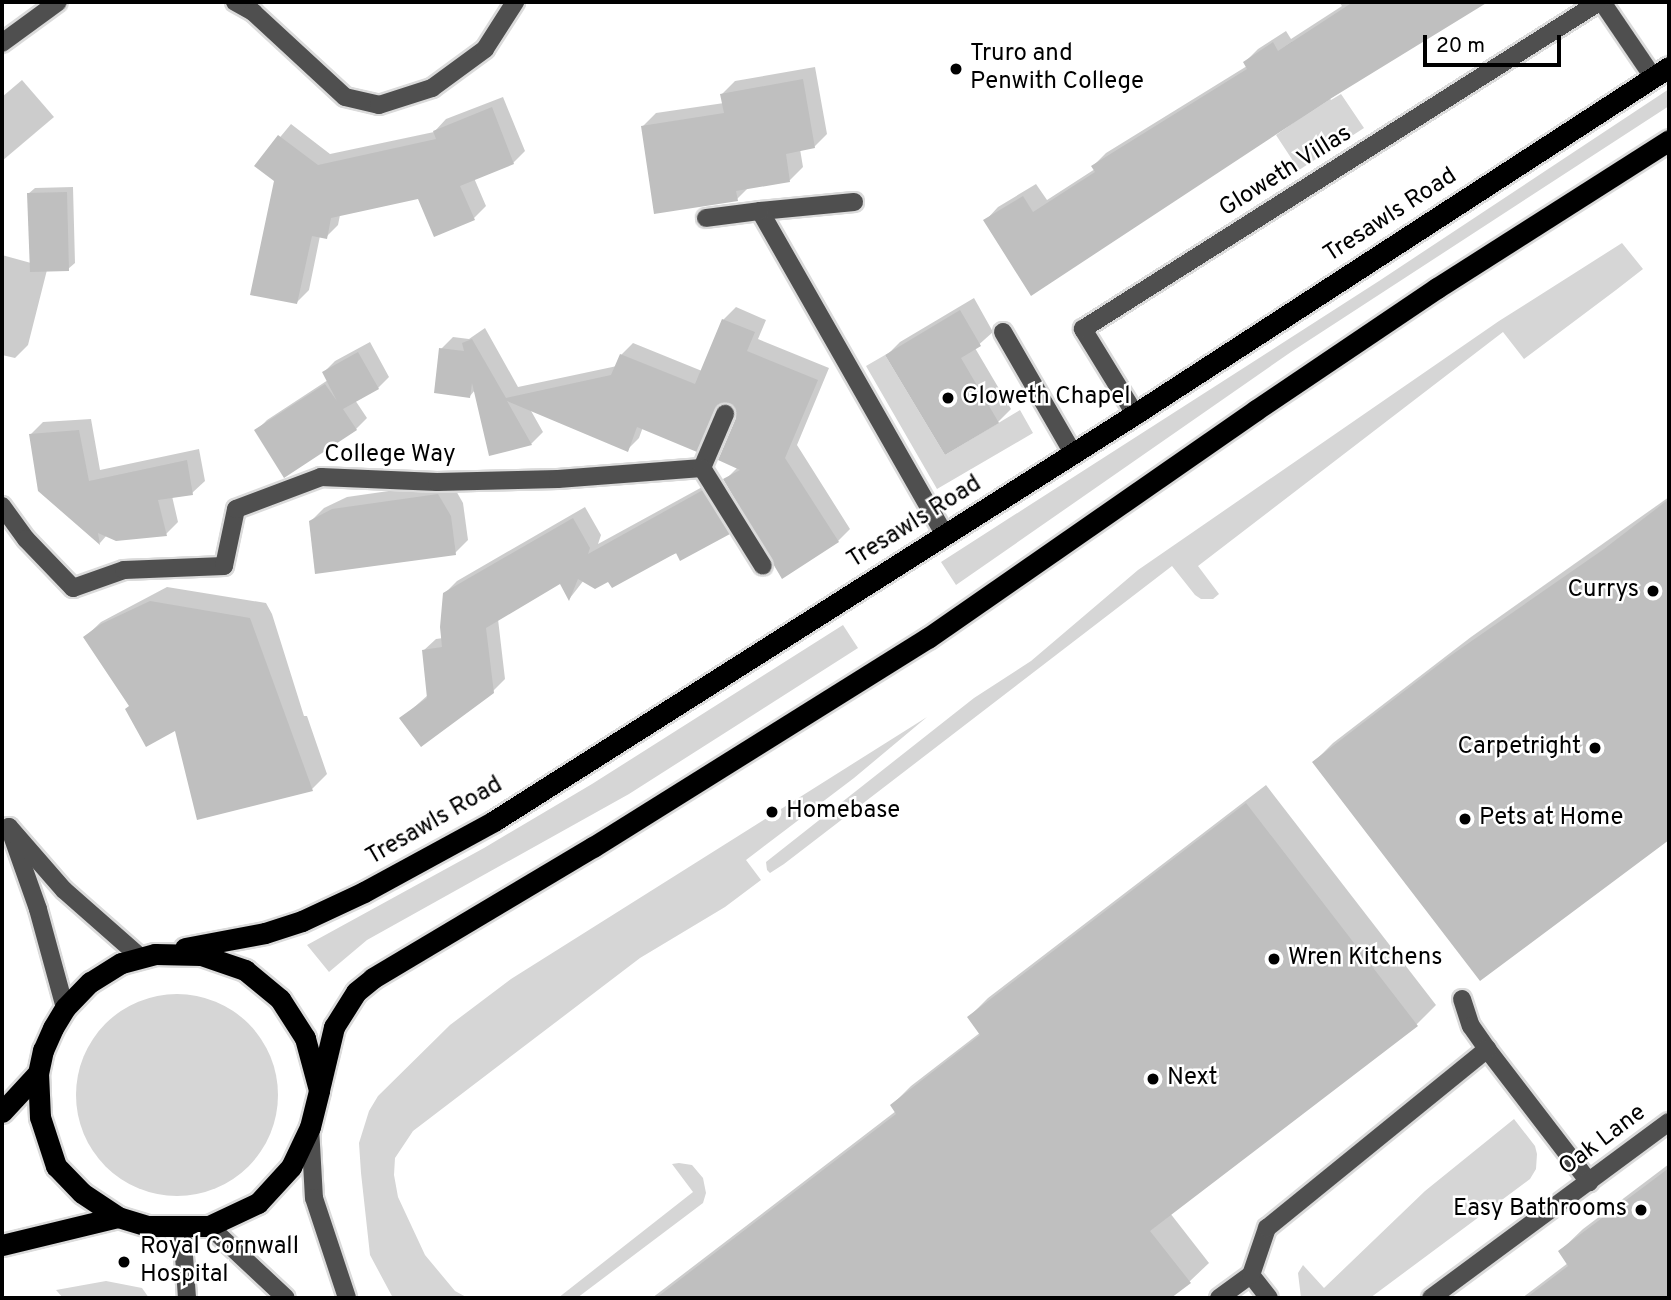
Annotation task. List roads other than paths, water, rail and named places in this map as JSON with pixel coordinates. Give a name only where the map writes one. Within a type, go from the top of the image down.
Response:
[{"type":"highway","name":"Tresawls Road","points":[[148,956],[265,933],[302,921],[388,880],[494,821],[1135,414],[1661,72]]},
{"type":"highway","points":[[319,1090],[305,1038],[280,999],[245,970],[201,955],[148,956],[121,963],[90,982],[65,1008],[43,1050],[38,1073],[40,1117],[57,1166],[82,1193],[118,1217],[148,1226],[209,1226],[258,1203],[291,1167],[310,1127],[319,1090],[334,1027],[356,992],[373,978],[593,847],[928,638],[1437,288],[1669,139]]},
{"type":"highway","points":[[2,1112],[38,1073]]},
{"type":"highway","points":[[2,1245],[118,1217]]},
{"type":"street","points":[[2,43],[58,2]]},
{"type":"street","points":[[235,2],[253,12],[345,97],[379,105],[432,88],[485,49],[515,2]]},
{"type":"street","name":"Gloweth Villas","points":[[1135,414],[1083,328],[1601,2],[1661,72]]},
{"type":"street","points":[[706,218],[854,202]]},
{"type":"street","points":[[761,211],[945,535]]},
{"type":"street","points":[[1003,332],[1073,453]]},
{"type":"street","points":[[725,414],[702,468],[763,566]]},
{"type":"street","name":"College Way","points":[[2,506],[26,539],[73,588],[124,570],[224,566],[236,509],[321,477],[437,482],[558,479],[702,468]]},
{"type":"street","points":[[6,821],[64,890],[148,956]]},
{"type":"street","points":[[6,821],[38,909],[65,1008]]},
{"type":"street","points":[[1462,999],[1471,1026],[1589,1182]]},
{"type":"street","points":[[1219,1298],[1251,1275],[1267,1228],[1487,1049]]},
{"type":"street","name":"Oak Lane","points":[[1431,1298],[1669,1122]]},
{"type":"street","points":[[310,1127],[314,1198],[347,1298]]},
{"type":"street","points":[[209,1226],[286,1298]]},
{"type":"street","points":[[182,1228],[187,1298]]},
{"type":"street","points":[[1251,1275],[1269,1298]]},
{"type":"place","name":"Truro and Penwith College","points":[[956,69]]},
{"type":"place","name":"Gloweth Chapel","points":[[948,398]]},
{"type":"place","name":"Currys","points":[[1653,591]]},
{"type":"place","name":"Carpetright","points":[[1595,748]]},
{"type":"place","name":"Homebase","points":[[772,812]]},
{"type":"place","name":"Pets at Home","points":[[1465,819]]},
{"type":"place","name":"Wren Kitchens","points":[[1274,959]]},
{"type":"place","name":"Next","points":[[1153,1079]]},
{"type":"place","name":"Easy Bathrooms","points":[[1641,1210]]},
{"type":"place","name":"Royal Cornwall Hospital","points":[[124,1262]]}]
